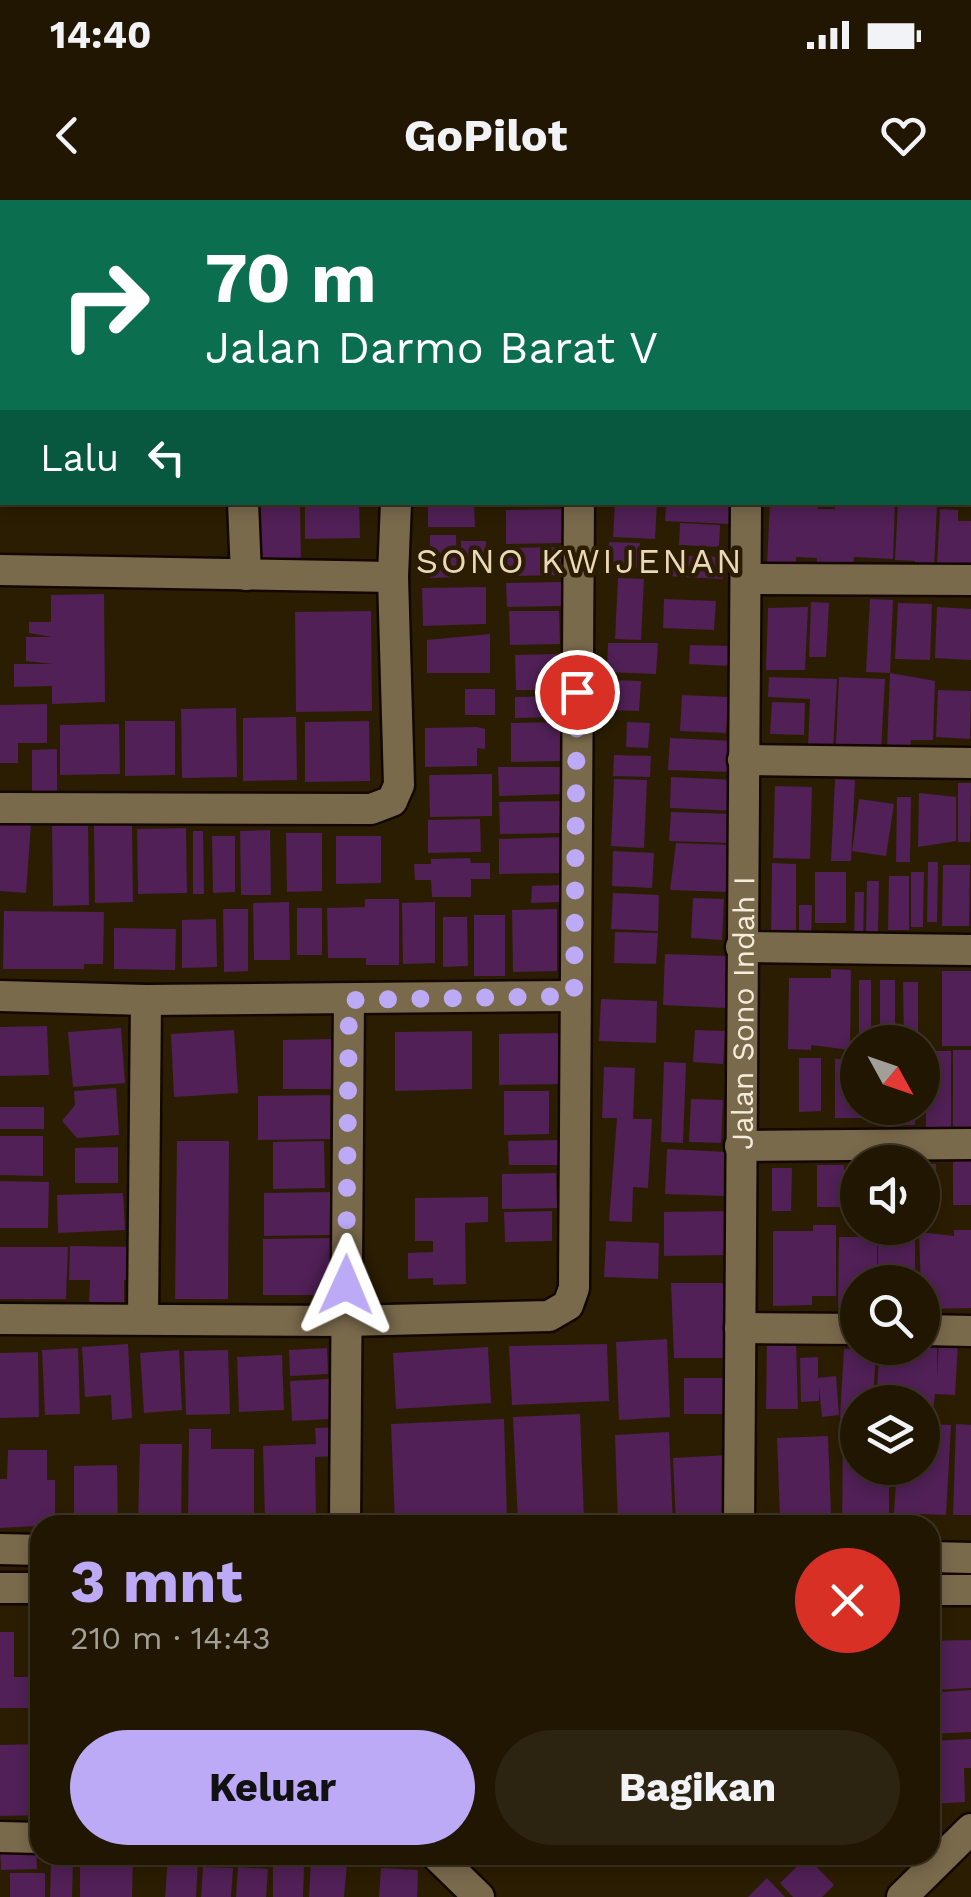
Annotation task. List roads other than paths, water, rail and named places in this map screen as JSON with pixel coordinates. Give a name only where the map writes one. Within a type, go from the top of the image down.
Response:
[{"type":"street","points":[[244,505],[246,575]]},
{"type":"street","points":[[0,808],[385,806],[397,795],[399,785],[392,577],[396,505]]},
{"type":"street","points":[[0,1319],[346,1321],[549,1316],[568,1304],[574,1288],[579,505]]},
{"type":"street","name":"Jalan Sono Indah I","points":[[740,1515],[746,505]]},
{"type":"street","points":[[0,570],[392,577]]},
{"type":"street","points":[[747,579],[971,580]]},
{"type":"street","points":[[743,760],[971,763]]},
{"type":"street","points":[[741,946],[971,950]]},
{"type":"street","points":[[0,996],[349,1000],[574,996]]},
{"type":"street","points":[[144,1318],[146,1000]]},
{"type":"street","points":[[344,1515],[349,1000]]},
{"type":"street","points":[[740,1146],[971,1144]]},
{"type":"street","points":[[740,1328],[840,1329]]},
{"type":"street","points":[[940,1330],[971,1331]]},
{"type":"street","points":[[0,1549],[30,1550]]},
{"type":"street","points":[[940,1557],[971,1558]]},
{"type":"street","points":[[0,1588],[30,1588]]},
{"type":"street","points":[[940,1590],[971,1590]]},
{"type":"street","points":[[940,1835],[968,1832]]},
{"type":"street","points":[[940,1860],[968,1832]]},
{"type":"street","points":[[0,1838],[30,1838]]},
{"type":"street","points":[[446,1865],[479,1897]]},
{"type":"street","points":[[902,1897],[934,1865]]},
{"type":"district","name":"SONO KWIJENAN","points":[[580,561]]}]
